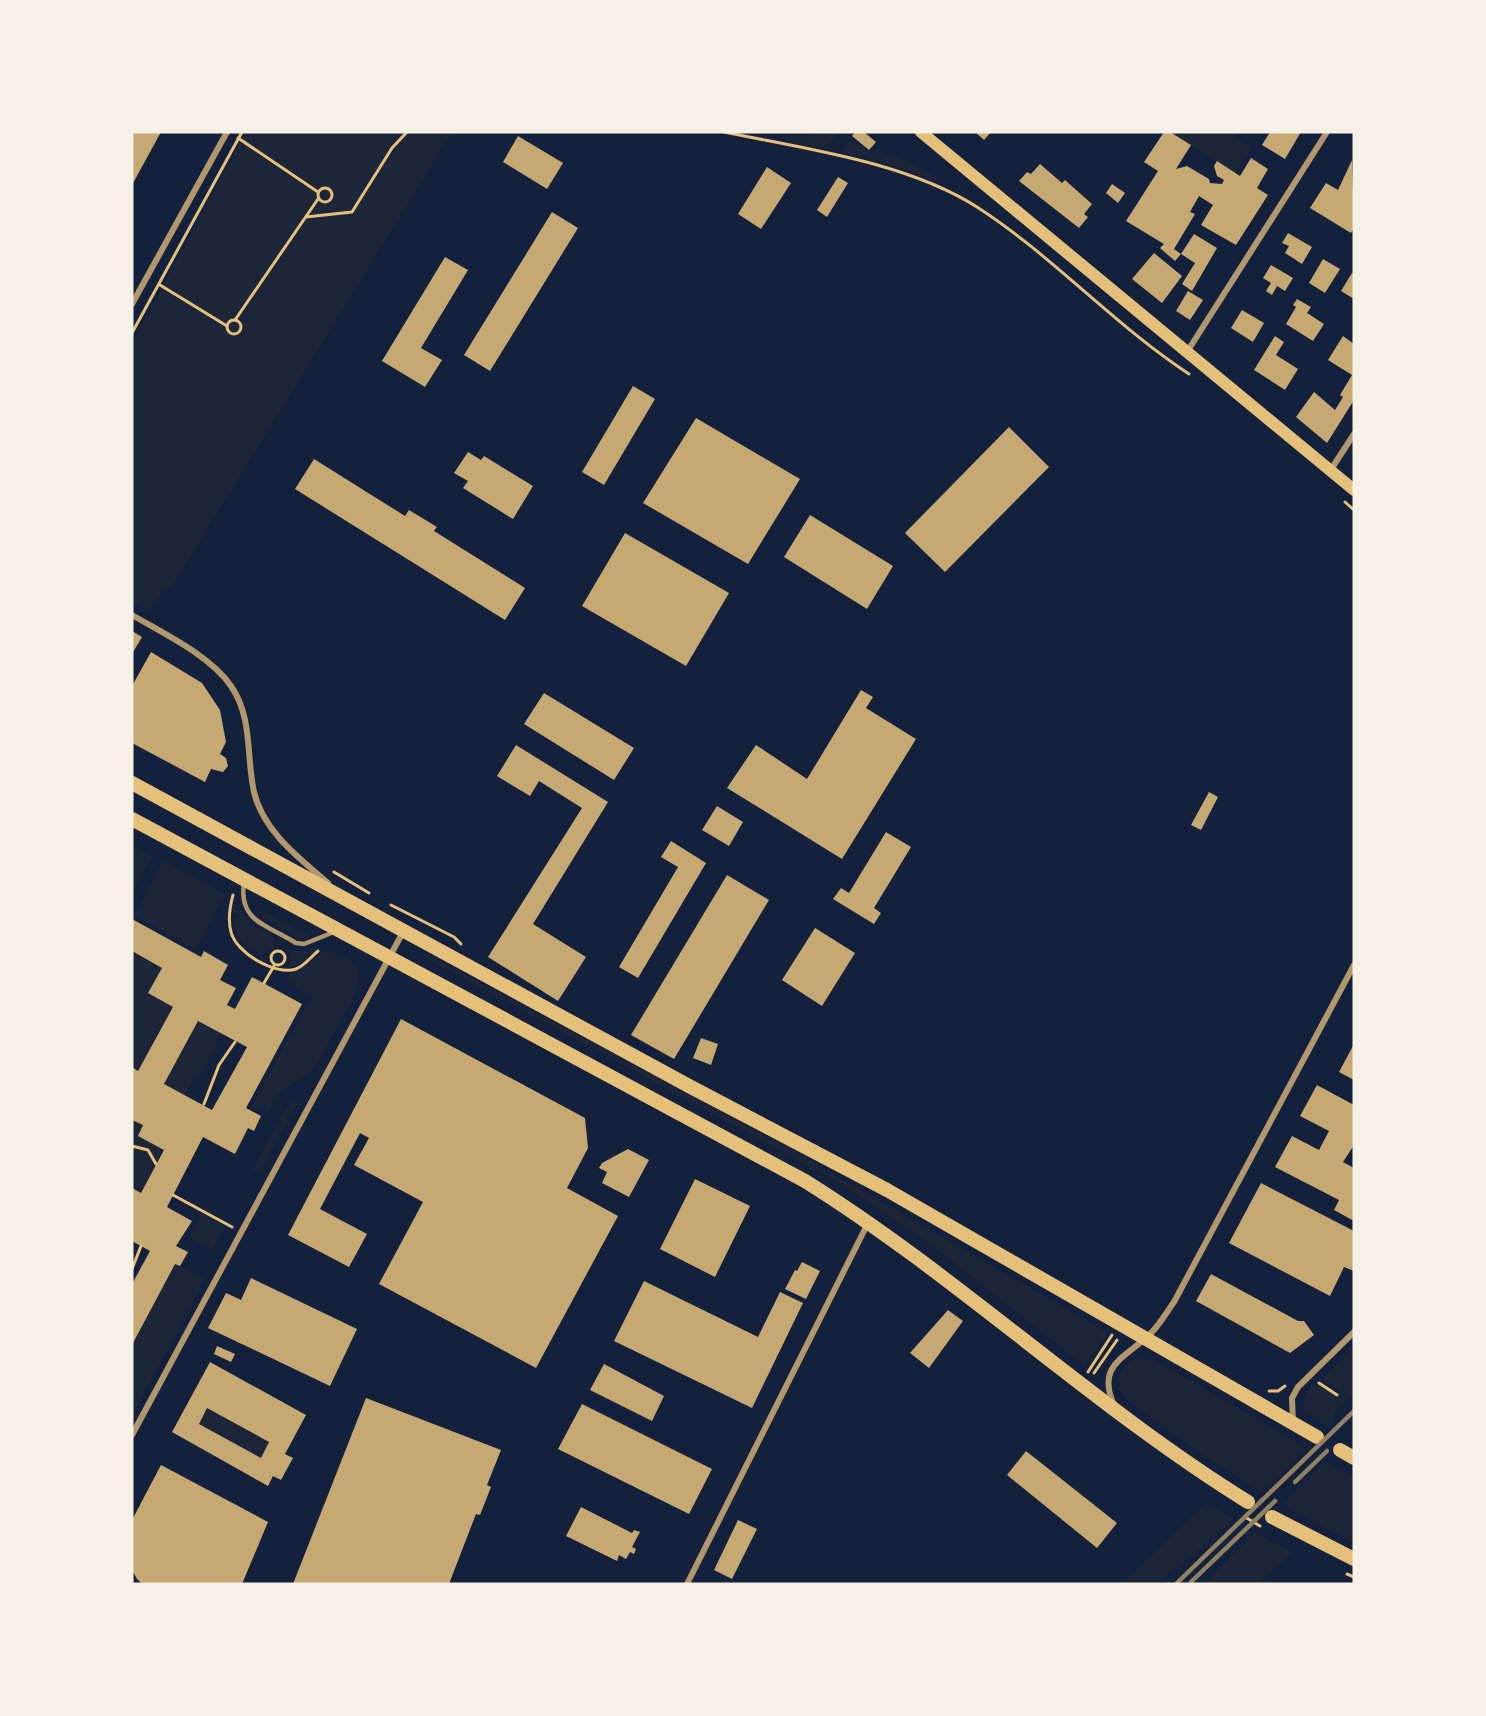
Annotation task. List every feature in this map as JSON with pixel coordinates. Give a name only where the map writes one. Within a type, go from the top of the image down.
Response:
[{"type":"main road","points":[[921,132],[1354,490]]},
{"type":"main road","points":[[132,783],[887,1191],[1317,1437]]},
{"type":"main road","points":[[132,819],[795,1176],[869,1221],[1186,1462],[1248,1502]]},
{"type":"main road","points":[[1340,1450],[1354,1458]]},
{"type":"main road","points":[[1272,1517],[1354,1559]]},
{"type":"street","points":[[132,304],[227,132]]},
{"type":"street","points":[[1187,352],[1327,132]]},
{"type":"street","points":[[1330,471],[1354,435]]},
{"type":"street","points":[[132,615],[209,662],[227,680],[242,709],[249,733],[254,792],[264,815],[274,832],[299,858],[346,899]]},
{"type":"street","points":[[132,1435],[404,931]]},
{"type":"street","points":[[1115,1408],[1109,1391],[1111,1368],[1120,1356],[1146,1338],[1174,1302],[1354,965]]},
{"type":"street","points":[[687,1584],[869,1221]]},
{"type":"street","points":[[1293,1423],[1292,1398],[1298,1387],[1354,1332]]},
{"type":"lane","points":[[244,880],[242,903],[251,917],[296,943],[304,944],[338,930]]},
{"type":"path","points":[[132,333],[242,132]]},
{"type":"path","points":[[306,217],[352,212],[392,148],[407,132]]},
{"type":"path","points":[[724,132],[873,163],[955,195],[1011,232],[1197,380]]},
{"type":"path","points":[[237,138],[318,192]]},
{"type":"path","points":[[318,192],[326,188],[330,190],[332,196],[327,202],[318,199]]},
{"type":"path","points":[[226,326],[235,320],[306,217],[318,199],[318,192]]},
{"type":"path","points":[[159,284],[226,326],[232,335],[239,333],[241,324],[235,320]]},
{"type":"path","points":[[1339,498],[1354,510]]},
{"type":"path","points":[[233,893],[230,923],[234,940],[245,952],[284,971],[297,969],[323,947]]},
{"type":"path","points":[[264,983],[274,966],[284,963],[286,958],[282,952],[272,954],[271,959],[274,966]]},
{"type":"path","points":[[204,1104],[219,1065],[235,1042]]},
{"type":"path","points":[[132,1146],[148,1150],[156,1164]]},
{"type":"path","points":[[173,1195],[241,1232]]},
{"type":"path","points":[[132,1269],[141,1246]]},
{"type":"path","points":[[1090,1369],[1114,1333]]},
{"type":"path","points":[[1094,1373],[1119,1336]]},
{"type":"path","points":[[1316,1381],[1337,1395]]},
{"type":"shaded area","points":[[246,132],[452,132],[169,591],[164,588],[150,612],[132,601],[132,343]]},
{"type":"shaded area","points":[[811,132],[838,132],[826,148],[781,140],[782,135],[806,139]]},
{"type":"shaded area","points":[[1170,132],[1238,132],[1235,138],[1251,148],[1235,173]]},
{"type":"shaded area","points":[[851,139],[873,156],[878,151],[890,157],[893,154],[935,176],[937,181],[874,159],[842,152]]},
{"type":"shaded area","points":[[132,846],[152,856],[132,893]]},
{"type":"shaded area","points":[[163,861],[225,894],[196,949],[134,916]]},
{"type":"shaded area","points":[[235,903],[252,925],[272,934],[276,947],[261,954],[246,949],[234,927],[234,920],[239,916],[232,910]]},
{"type":"shaded area","points":[[258,909],[308,936],[300,939],[264,918],[255,910]]},
{"type":"shaded area","points":[[316,946],[317,948],[304,961],[293,967],[288,966],[292,951],[306,951]]},
{"type":"shaded area","points":[[132,951],[162,968],[149,993],[173,1007],[138,1071],[132,1067]]},
{"type":"shaded area","points":[[325,951],[348,959],[356,966],[359,974],[356,993],[312,1072],[280,1091],[267,1113],[252,1106],[311,998],[291,983],[288,976]]},
{"type":"shaded area","points":[[423,952],[794,1151],[1108,1333],[1084,1365],[933,1246],[838,1182],[421,955]]},
{"type":"shaded area","points":[[198,1021],[221,1033],[204,1070],[194,1078],[185,1096],[164,1084]]},
{"type":"shaded area","points":[[302,1095],[259,1175],[252,1171],[289,1102]]},
{"type":"shaded area","points":[[132,1120],[143,1125],[138,1136],[164,1150],[141,1193],[132,1188]]},
{"type":"shaded area","points":[[202,1213],[225,1226],[212,1250],[191,1238]]},
{"type":"shaded area","points":[[175,1264],[205,1279],[132,1416],[132,1345]]},
{"type":"shaded area","points":[[1354,1347],[1354,1391],[1334,1413],[1333,1423],[1329,1427],[1305,1410],[1304,1399],[1314,1383],[1337,1396],[1339,1389],[1324,1379]]},
{"type":"shaded area","points":[[1135,1358],[1154,1360],[1292,1439],[1304,1450],[1262,1493],[1194,1449],[1127,1400],[1120,1389],[1120,1377],[1125,1366]]},
{"type":"shaded area","points":[[207,1408],[269,1442],[261,1458],[199,1424]]},
{"type":"shaded area","points":[[1325,1462],[1354,1476],[1354,1543],[1293,1511],[1284,1503]]},
{"type":"shaded area","points":[[1206,1503],[1234,1519],[1177,1568],[1174,1567],[1159,1584],[1122,1584]]},
{"type":"shaded area","points":[[1254,1533],[1293,1552],[1258,1584],[1204,1584]]},
{"type":"building","points":[[132,132],[161,132],[132,185]]},
{"type":"building","points":[[855,132],[864,132],[876,142],[869,150],[852,136]]},
{"type":"building","points":[[975,132],[991,132],[984,140]]},
{"type":"building","points":[[1164,132],[1170,132],[1191,145],[1176,169],[1187,166],[1209,179],[1210,183],[1222,184],[1224,180],[1217,176],[1214,166],[1217,161],[1240,176],[1251,158],[1268,169],[1257,188],[1268,195],[1236,245],[1201,225],[1213,205],[1199,196],[1190,212],[1195,214],[1174,249],[1181,254],[1175,261],[1160,248],[1164,244],[1126,221],[1158,171],[1144,162]]},
{"type":"building","points":[[1270,132],[1301,132],[1285,159],[1262,145]]},
{"type":"building","points":[[518,136],[563,163],[547,189],[503,162]]},
{"type":"building","points":[[1352,160],[1354,228],[1351,233],[1310,208],[1326,183],[1338,190]]},
{"type":"building","points":[[1040,164],[1062,183],[1065,180],[1092,204],[1084,214],[1088,217],[1079,228],[1019,181],[1027,172],[1031,174]]},
{"type":"building","points":[[767,167],[791,183],[761,229],[738,214]]},
{"type":"building","points":[[838,177],[848,183],[827,217],[817,210]]},
{"type":"building","points":[[1112,184],[1125,193],[1118,203],[1106,193]]},
{"type":"building","points":[[552,212],[578,228],[490,371],[464,355]]},
{"type":"building","points":[[1288,233],[1312,247],[1302,264],[1285,253],[1289,246],[1282,243]]},
{"type":"building","points":[[1194,234],[1217,248],[1192,291],[1182,284],[1195,263],[1181,254]]},
{"type":"building","points":[[1154,253],[1182,276],[1162,303],[1132,279]]},
{"type":"building","points":[[445,257],[468,270],[421,348],[442,360],[425,387],[382,361]]},
{"type":"building","points":[[1323,259],[1340,269],[1325,293],[1309,283]]},
{"type":"building","points":[[1271,265],[1293,278],[1285,291],[1277,286],[1272,295],[1266,291],[1271,283],[1263,278]]},
{"type":"building","points":[[1352,273],[1354,275],[1354,299],[1341,291]]},
{"type":"building","points":[[1188,291],[1203,300],[1190,320],[1176,311]]},
{"type":"building","points":[[1297,299],[1311,307],[1307,313],[1324,324],[1313,341],[1286,324],[1296,307],[1293,305]]},
{"type":"building","points":[[1242,310],[1264,323],[1253,342],[1231,328]]},
{"type":"building","points":[[1275,336],[1284,342],[1276,355],[1298,369],[1285,390],[1254,370]]},
{"type":"building","points":[[1343,336],[1354,344],[1354,400],[1327,443],[1296,417],[1314,392],[1335,410],[1343,397],[1340,395],[1352,375],[1328,360]]},
{"type":"building","points":[[633,386],[655,399],[604,485],[582,472]]},
{"type":"building","points":[[696,418],[800,479],[748,564],[643,503]]},
{"type":"building","points":[[1009,427],[1049,467],[945,572],[905,533]]},
{"type":"building","points":[[468,452],[481,460],[484,456],[533,486],[513,519],[463,488],[468,481],[454,473]]},
{"type":"building","points":[[314,459],[405,516],[409,510],[437,527],[434,531],[525,588],[505,620],[295,489]]},
{"type":"building","points":[[810,515],[893,566],[867,609],[784,557]]},
{"type":"building","points":[[625,533],[729,593],[686,666],[582,606]]},
{"type":"building","points":[[132,631],[142,637],[132,654]]},
{"type":"building","points":[[151,652],[202,683],[220,710],[226,742],[220,754],[226,758],[228,766],[223,772],[211,769],[205,782],[132,743],[132,686]]},
{"type":"building","points":[[861,690],[873,697],[866,708],[916,739],[842,859],[727,788],[756,745],[807,779]]},
{"type":"building","points":[[544,693],[634,748],[614,780],[524,724]]},
{"type":"building","points":[[516,745],[608,802],[533,924],[586,957],[558,1001],[488,957],[582,808],[539,781],[530,796],[497,776]]},
{"type":"building","points":[[1209,792],[1218,797],[1201,830],[1191,825]]},
{"type":"building","points":[[717,806],[743,822],[729,846],[702,830]]},
{"type":"building","points":[[886,832],[911,847],[874,908],[881,913],[874,924],[833,899],[841,888],[849,893]]},
{"type":"building","points":[[671,841],[706,863],[638,978],[619,967],[678,867],[661,857]]},
{"type":"building","points":[[727,875],[769,900],[674,1059],[631,1035]]},
{"type":"building","points":[[132,919],[201,957],[204,951],[228,965],[220,980],[236,988],[227,1005],[235,1009],[252,977],[302,1004],[246,1108],[261,1116],[254,1131],[248,1128],[235,1154],[203,1137],[167,1207],[192,1221],[176,1246],[188,1252],[180,1266],[175,1264],[132,1345],[132,1284],[150,1251],[132,1241],[132,1188],[141,1193],[164,1150],[138,1136],[143,1125],[132,1120],[132,1067],[138,1071],[173,1007],[148,993],[162,968],[132,951]],"holes":[[[198,1021],[247,1047],[212,1110],[164,1084]]]},
{"type":"building","points":[[815,928],[855,953],[822,1006],[782,980]]},
{"type":"building","points":[[401,1019],[585,1118],[588,1148],[567,1188],[618,1216],[536,1368],[379,1284],[423,1202],[354,1165],[369,1138],[360,1133],[320,1209],[367,1234],[349,1267],[288,1235]]},
{"type":"building","points":[[701,1038],[718,1044],[711,1065],[693,1058]]},
{"type":"building","points":[[1354,1044],[1354,1080],[1339,1072]]},
{"type":"building","points":[[1317,1085],[1354,1105],[1354,1145],[1343,1162],[1354,1168],[1354,1221],[1334,1210],[1339,1200],[1275,1167],[1292,1136],[1319,1150],[1329,1131],[1300,1116]]},
{"type":"building","points":[[628,1149],[649,1160],[629,1197],[602,1183],[607,1172],[599,1168],[602,1163]]},
{"type":"building","points":[[695,1179],[750,1206],[715,1277],[660,1249]]},
{"type":"building","points":[[1261,1183],[1354,1231],[1354,1271],[1344,1267],[1330,1296],[1229,1243]]},
{"type":"building","points":[[802,1262],[820,1271],[806,1299],[785,1289]]},
{"type":"building","points":[[1211,1274],[1298,1321],[1304,1321],[1314,1335],[1290,1353],[1196,1301]]},
{"type":"building","points":[[251,1278],[357,1329],[330,1386],[208,1328],[226,1293],[241,1300]]},
{"type":"building","points":[[644,1281],[758,1337],[780,1292],[803,1303],[752,1408],[614,1341]]},
{"type":"building","points":[[948,1310],[963,1321],[929,1368],[910,1353]]},
{"type":"building","points":[[217,1346],[235,1354],[231,1362],[214,1354]]},
{"type":"building","points":[[210,1362],[306,1415],[285,1454],[293,1458],[281,1480],[273,1476],[268,1486],[172,1432]],"holes":[[[207,1408],[269,1442],[261,1458],[199,1424]]]},
{"type":"building","points":[[604,1364],[664,1396],[652,1421],[590,1390]]},
{"type":"building","points":[[366,1398],[501,1450],[487,1485],[491,1487],[480,1515],[476,1514],[449,1584],[293,1584]]},
{"type":"building","points":[[582,1404],[712,1469],[689,1514],[558,1449]]},
{"type":"building","points":[[1026,1451],[1117,1523],[1097,1548],[1007,1475]]},
{"type":"building","points":[[161,1465],[268,1522],[242,1584],[142,1584],[137,1579],[132,1570],[132,1520]]},
{"type":"building","points":[[581,1507],[632,1533],[634,1530],[640,1532],[632,1547],[636,1549],[634,1554],[630,1552],[626,1559],[619,1555],[617,1561],[566,1536]]},
{"type":"building","points":[[738,1520],[757,1529],[732,1579],[714,1570]]},
{"type":"railway","points":[[1176,1584],[1354,1411]]},
{"type":"railway","points":[[1295,1482],[1327,1451]]},
{"type":"railway","points":[[1191,1582],[1275,1501]]}]
